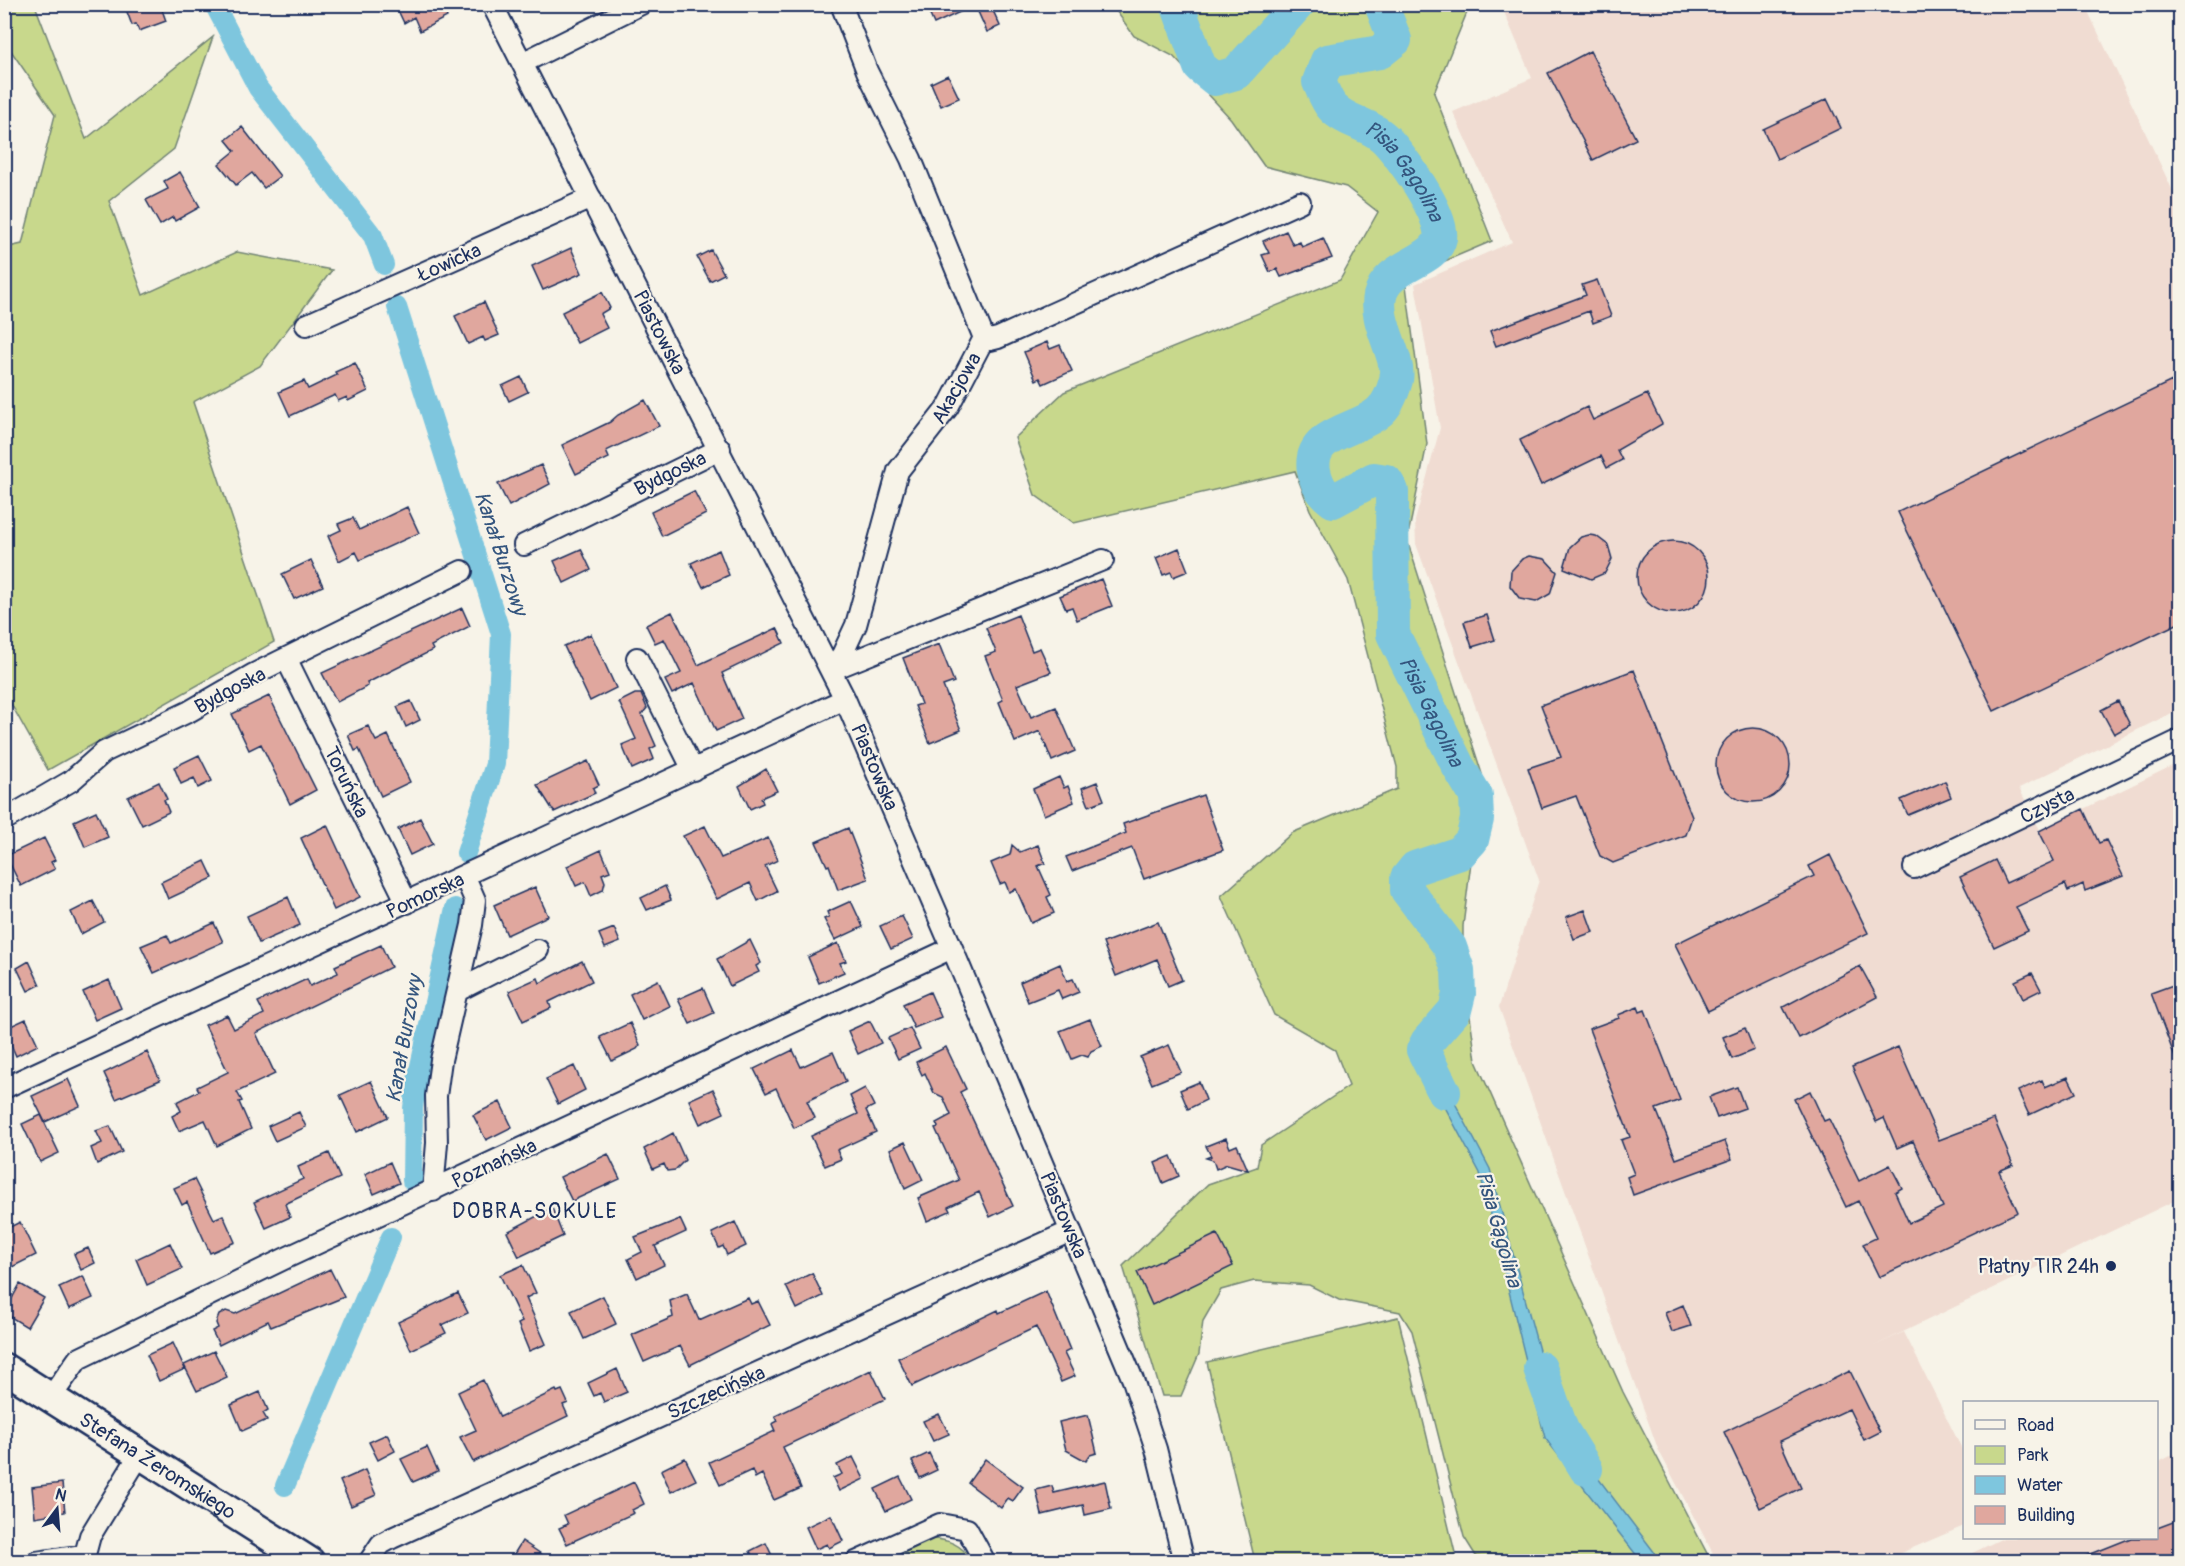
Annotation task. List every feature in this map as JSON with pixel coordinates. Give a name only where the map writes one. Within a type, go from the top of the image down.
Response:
[{"type":"street","name":"Piastowska","points":[[492,4],[845,699],[1133,1380],[1156,1449],[1184,1562]]},
{"type":"street","points":[[522,63],[641,4]]},
{"type":"street","name":"Akacjowa","points":[[831,670],[842,655],[856,625],[898,471],[948,407],[984,338],[911,159],[867,71],[841,4]]},
{"type":"street","name":"Łowicka","points":[[306,326],[591,198]]},
{"type":"street","points":[[984,338],[990,340],[998,338],[1300,202]]},
{"type":"street","name":"Bydgoska","points":[[524,545],[720,449]]},
{"type":"street","points":[[831,670],[1104,560]]},
{"type":"street","name":"Bydgoska","points":[[4,820],[71,781],[104,752],[190,711],[254,674],[462,572]]},
{"type":"street","points":[[637,657],[693,770]]},
{"type":"street","name":"Toruńska","points":[[286,660],[407,903]]},
{"type":"street","name":"Pomorska","points":[[4,1088],[465,877],[845,699]]},
{"type":"street","name":"Czysta","points":[[1914,868],[2181,740]]},
{"type":"street","points":[[433,1191],[437,1143],[436,1096],[472,925],[475,900],[465,877]]},
{"type":"street","name":"Poznańska","points":[[51,1397],[78,1359],[286,1258],[952,948]]},
{"type":"street","points":[[457,991],[537,950]]},
{"type":"street","name":"Szczecińska","points":[[369,1562],[381,1544],[393,1538],[1071,1231]]},
{"type":"street","name":"Stefana Żeromskiego","points":[[4,1368],[310,1562]]},
{"type":"street","points":[[36,1562],[83,1558],[90,1536],[140,1454]]},
{"type":"street","points":[[856,1562],[940,1524],[967,1529],[985,1562]]},
{"type":"shaded area","points":[[1501,5],[2085,5],[2180,206],[2180,709],[2019,788],[2040,830],[2180,762],[2180,1198],[1874,1346],[1904,1332],[1963,1451],[1963,1526],[1882,1561],[1717,1561],[1658,1449],[1499,1007],[1539,880],[1416,544],[1415,521],[1440,428],[1415,284],[1512,242],[1453,112],[1532,78]]},
{"type":"shaded area","points":[[2180,1451],[2180,1561],[1954,1562],[2001,1539],[2158,1539],[2158,1462]]},
{"type":"green space","points":[[5,4],[35,5],[86,139],[213,37],[174,149],[109,201],[143,295],[237,252],[332,270],[260,366],[193,402],[274,642],[48,770],[5,693],[4,248],[22,244],[55,115],[5,42]]},
{"type":"green space","points":[[1112,5],[1470,5],[1434,93],[1492,241],[1405,278],[1427,444],[1407,540],[1482,774],[1463,926],[1463,964],[1476,1061],[1623,1392],[1711,1561],[1494,1562],[1476,1556],[1464,1537],[1412,1331],[1400,1312],[1339,1300],[1309,1285],[1254,1281],[1221,1290],[1203,1321],[1199,1354],[1181,1396],[1162,1396],[1123,1266],[1208,1184],[1257,1167],[1261,1145],[1349,1086],[1335,1050],[1274,1015],[1221,896],[1292,833],[1397,789],[1397,767],[1348,580],[1310,510],[1295,471],[1074,523],[1035,495],[1015,438],[1064,392],[1340,280],[1378,212],[1346,187],[1264,166],[1231,119],[1173,56],[1134,36]]},
{"type":"green space","points":[[1398,1317],[1457,1561],[1255,1561],[1207,1362]]},
{"type":"green space","points":[[929,1539],[954,1544],[968,1555],[971,1561],[878,1562]]},
{"type":"water","points":[[1427,1042],[1447,1088],[1490,1169],[1560,1428],[1661,1561],[1641,1561],[1545,1438],[1480,1173],[1419,1058]]},
{"type":"building","points":[[124,4],[160,4],[166,21],[139,31],[136,24],[132,25]]},
{"type":"building","points":[[395,4],[441,4],[447,17],[420,31],[414,17],[404,23]]},
{"type":"building","points":[[925,4],[990,4],[1000,26],[987,32],[975,5],[934,24]]},
{"type":"building","points":[[1590,51],[1636,139],[1593,160],[1548,73]]},
{"type":"building","points":[[948,75],[959,98],[941,106],[931,83]]},
{"type":"building","points":[[1827,99],[1841,128],[1777,159],[1763,129]]},
{"type":"building","points":[[242,127],[280,176],[264,188],[252,173],[236,185],[219,164],[235,151],[226,140]]},
{"type":"building","points":[[180,172],[200,207],[175,221],[173,217],[160,225],[146,200],[168,189],[164,181]]},
{"type":"building","points":[[1286,231],[1293,245],[1300,242],[1302,247],[1323,238],[1332,258],[1281,277],[1277,269],[1270,272],[1262,255],[1269,253],[1263,241]]},
{"type":"building","points":[[571,248],[582,273],[543,290],[532,266]]},
{"type":"building","points":[[711,250],[724,274],[710,281],[697,257]]},
{"type":"building","points":[[1597,280],[1611,316],[1593,323],[1589,311],[1496,346],[1490,331],[1586,295],[1582,285]]},
{"type":"building","points":[[602,292],[610,308],[600,314],[607,328],[577,343],[562,312]]},
{"type":"building","points":[[484,302],[499,335],[485,341],[483,337],[468,344],[455,316]]},
{"type":"building","points":[[1047,342],[1050,349],[1060,345],[1072,371],[1043,384],[1040,378],[1036,380],[1024,352]]},
{"type":"building","points":[[355,363],[368,391],[348,401],[347,397],[338,401],[335,395],[290,416],[279,392],[304,381],[308,389],[337,375],[335,372]]},
{"type":"building","points":[[521,377],[528,392],[509,401],[502,386]]},
{"type":"building","points":[[2172,381],[2181,400],[2181,622],[1994,711],[1898,512]]},
{"type":"building","points":[[1647,394],[1662,424],[1617,450],[1622,460],[1607,468],[1601,456],[1541,485],[1520,440],[1587,407],[1593,420]]},
{"type":"building","points":[[645,400],[659,426],[606,451],[609,458],[576,474],[562,445],[610,422]]},
{"type":"building","points":[[541,465],[550,484],[509,506],[498,484]]},
{"type":"building","points":[[694,491],[706,514],[662,536],[651,512]]},
{"type":"building","points":[[407,507],[419,533],[360,560],[356,552],[339,561],[328,536],[341,530],[338,524],[353,518],[359,530]]},
{"type":"building","points":[[1596,536],[1608,545],[1612,559],[1605,573],[1591,579],[1564,568],[1570,547],[1581,537]]},
{"type":"building","points":[[1680,541],[1699,551],[1707,563],[1709,577],[1707,591],[1699,603],[1687,611],[1666,613],[1647,603],[1639,591],[1637,570],[1647,551],[1659,543]]},
{"type":"building","points":[[1179,548],[1188,571],[1173,577],[1171,572],[1163,575],[1156,558]]},
{"type":"building","points":[[581,549],[591,570],[564,583],[554,561]]},
{"type":"building","points":[[719,550],[729,575],[703,587],[691,563]]},
{"type":"building","points":[[1529,556],[1545,559],[1557,572],[1550,594],[1536,602],[1520,599],[1510,586],[1511,571],[1522,559]]},
{"type":"building","points":[[311,560],[323,586],[294,599],[282,574]]},
{"type":"building","points":[[1101,579],[1112,606],[1077,620],[1072,607],[1066,609],[1060,596]]},
{"type":"building","points":[[462,608],[470,626],[431,646],[433,650],[367,683],[368,686],[337,702],[322,673]]},
{"type":"building","points":[[672,612],[698,665],[777,628],[784,643],[722,673],[742,719],[716,731],[694,683],[672,694],[665,680],[681,673],[664,639],[655,643],[646,625]]},
{"type":"building","points":[[1018,615],[1032,651],[1040,648],[1051,672],[1017,685],[1031,717],[1056,707],[1075,751],[1052,761],[1040,731],[1015,742],[999,702],[1003,700],[985,656],[996,652],[986,628]]},
{"type":"building","points":[[1487,615],[1495,640],[1472,647],[1464,622]]},
{"type":"building","points":[[591,634],[616,688],[590,701],[564,646]]},
{"type":"building","points":[[939,644],[954,682],[943,686],[961,730],[930,743],[915,706],[921,704],[903,658]]},
{"type":"building","points":[[1634,670],[1692,817],[1686,835],[1613,863],[1600,856],[1576,796],[1542,808],[1528,768],[1561,757],[1541,705]]},
{"type":"building","points":[[635,694],[641,694],[647,708],[642,714],[656,746],[650,749],[654,759],[632,769],[622,745],[636,739],[619,702]]},
{"type":"building","points":[[269,696],[316,790],[290,804],[261,744],[249,750],[232,714]]},
{"type":"building","points":[[411,701],[420,720],[406,727],[397,707]]},
{"type":"building","points":[[2118,701],[2130,725],[2114,734],[2101,710]]},
{"type":"building","points":[[368,726],[376,741],[388,735],[410,782],[381,796],[359,749],[355,751],[348,735]]},
{"type":"building","points":[[1746,728],[1760,728],[1774,734],[1784,744],[1790,758],[1788,779],[1774,796],[1760,802],[1746,802],[1732,796],[1722,786],[1716,772],[1716,758],[1722,744],[1732,734]]},
{"type":"building","points":[[199,755],[212,781],[198,788],[194,778],[181,784],[174,767]]},
{"type":"building","points":[[588,761],[599,785],[593,788],[595,793],[554,812],[537,785]]},
{"type":"building","points":[[766,769],[777,791],[761,798],[763,803],[750,809],[739,786]]},
{"type":"building","points":[[1059,777],[1064,788],[1068,786],[1074,802],[1044,815],[1033,789]]},
{"type":"building","points":[[1945,781],[1951,797],[1908,815],[1901,800]]},
{"type":"building","points":[[159,782],[167,799],[164,800],[169,812],[142,825],[128,797]]},
{"type":"building","points":[[1097,782],[1104,800],[1089,806],[1082,788]]},
{"type":"building","points":[[1203,795],[1223,850],[1144,879],[1132,848],[1072,871],[1066,857],[1126,833],[1123,824]]},
{"type":"building","points":[[2083,809],[2099,843],[2106,840],[2123,876],[2085,891],[2083,884],[2068,891],[2065,884],[2016,907],[2028,931],[1994,947],[1960,877],[1995,860],[2006,883],[2054,861],[2039,831]]},
{"type":"building","points":[[96,811],[108,837],[85,847],[74,821]]},
{"type":"building","points":[[420,818],[433,844],[410,855],[398,829]]},
{"type":"building","points":[[327,825],[360,897],[334,910],[301,838]]},
{"type":"building","points":[[705,826],[721,858],[768,838],[778,860],[765,866],[777,891],[758,901],[750,883],[717,899],[683,836]]},
{"type":"building","points":[[848,828],[868,879],[838,890],[829,865],[827,866],[816,842]]},
{"type":"building","points":[[44,838],[55,860],[51,862],[55,869],[21,886],[6,856]]},
{"type":"building","points":[[1012,845],[1020,852],[1038,845],[1045,863],[1038,866],[1051,895],[1047,897],[1054,913],[1031,923],[1016,889],[1009,892],[1005,882],[1000,884],[991,863],[1010,855]]},
{"type":"building","points":[[601,850],[610,871],[602,874],[605,882],[603,890],[591,896],[585,882],[576,886],[567,866]]},
{"type":"building","points":[[1830,855],[1868,933],[1708,1011],[1675,944],[1814,876],[1809,866]]},
{"type":"building","points":[[205,861],[213,878],[168,899],[161,882]]},
{"type":"building","points":[[665,886],[671,900],[647,910],[641,898]]},
{"type":"building","points":[[535,887],[548,916],[507,935],[494,905]]},
{"type":"building","points":[[288,897],[300,925],[259,943],[247,916]]},
{"type":"building","points":[[93,901],[104,922],[81,934],[71,912]]},
{"type":"building","points":[[851,901],[863,927],[835,940],[824,919],[829,917],[827,912]]},
{"type":"building","points":[[1585,910],[1593,932],[1574,939],[1566,917]]},
{"type":"building","points":[[902,916],[913,939],[891,949],[880,926]]},
{"type":"building","points":[[1158,922],[1182,980],[1168,986],[1157,959],[1116,976],[1103,943]]},
{"type":"building","points":[[214,923],[223,942],[154,973],[141,946],[167,935],[171,943]]},
{"type":"building","points":[[614,928],[620,942],[605,948],[599,934]]},
{"type":"building","points":[[750,940],[761,963],[756,966],[759,972],[730,986],[717,959]]},
{"type":"building","points":[[838,943],[846,961],[840,963],[844,972],[819,983],[808,957]]},
{"type":"building","points":[[381,945],[391,967],[256,1033],[275,1074],[237,1092],[251,1129],[217,1146],[205,1120],[179,1131],[172,1116],[181,1111],[177,1102],[199,1091],[197,1087],[228,1072],[205,1025],[227,1015],[234,1029],[264,1014],[258,1002],[307,979],[310,986],[338,973],[335,966]]},
{"type":"building","points":[[29,961],[40,985],[28,991],[17,968]]},
{"type":"building","points":[[582,961],[592,981],[549,1002],[551,1008],[523,1021],[509,991],[538,978],[540,983]]},
{"type":"building","points":[[1060,964],[1067,981],[1073,979],[1079,992],[1062,999],[1058,990],[1028,1002],[1020,982]]},
{"type":"building","points":[[1860,966],[1877,997],[1799,1038],[1783,1007]]},
{"type":"building","points":[[2032,973],[2041,990],[2023,999],[2015,981]]},
{"type":"building","points":[[109,980],[121,1008],[95,1020],[83,992]]},
{"type":"building","points":[[658,980],[670,1006],[642,1020],[630,994]]},
{"type":"building","points":[[2181,982],[2181,1068],[2179,1068],[2151,993]]},
{"type":"building","points":[[703,988],[714,1013],[690,1024],[678,999]]},
{"type":"building","points":[[930,992],[941,1017],[914,1028],[903,1004]]},
{"type":"building","points":[[1638,1007],[1640,1012],[1645,1010],[1680,1100],[1656,1109],[1676,1159],[1725,1141],[1732,1159],[1633,1195],[1627,1177],[1634,1174],[1621,1140],[1630,1137],[1589,1029],[1619,1018],[1618,1015]]},
{"type":"building","points":[[26,1019],[38,1045],[16,1056],[4,1029]]},
{"type":"building","points":[[1090,1019],[1102,1046],[1091,1051],[1088,1057],[1082,1055],[1072,1059],[1060,1031]]},
{"type":"building","points":[[870,1021],[881,1043],[858,1054],[848,1031]]},
{"type":"building","points":[[630,1023],[640,1045],[637,1049],[612,1061],[600,1037]]},
{"type":"building","points":[[910,1028],[920,1049],[898,1059],[888,1038]]},
{"type":"building","points":[[1745,1028],[1754,1050],[1732,1059],[1723,1037]]},
{"type":"building","points":[[1169,1045],[1181,1072],[1152,1084],[1140,1057]]},
{"type":"building","points":[[946,1047],[966,1089],[960,1092],[1013,1206],[990,1217],[979,1192],[948,1207],[950,1211],[927,1221],[918,1198],[959,1180],[935,1128],[938,1127],[936,1123],[951,1115],[943,1097],[934,1093],[925,1073],[922,1075],[916,1062]]},
{"type":"building","points":[[1898,1047],[1939,1140],[1994,1119],[2013,1165],[1999,1171],[2018,1212],[1879,1277],[1863,1244],[1876,1238],[1858,1201],[1846,1207],[1794,1099],[1810,1091],[1824,1121],[1829,1119],[1859,1181],[1890,1165],[1902,1188],[1895,1192],[1909,1223],[1943,1207],[1913,1141],[1897,1148],[1884,1118],[1876,1122],[1852,1067]]},
{"type":"building","points":[[793,1050],[801,1067],[833,1052],[846,1082],[807,1101],[815,1118],[794,1128],[776,1088],[766,1093],[754,1069]]},
{"type":"building","points":[[147,1052],[160,1080],[116,1099],[104,1073]]},
{"type":"building","points":[[574,1066],[585,1090],[558,1104],[546,1079]]},
{"type":"building","points":[[2068,1077],[2076,1093],[2029,1115],[2018,1091],[2042,1080],[2045,1087]]},
{"type":"building","points":[[68,1079],[80,1106],[45,1122],[32,1096]]},
{"type":"building","points":[[371,1081],[388,1117],[357,1132],[340,1095]]},
{"type":"building","points":[[1199,1082],[1206,1100],[1188,1109],[1180,1090]]},
{"type":"building","points":[[1737,1087],[1745,1108],[1717,1118],[1709,1097]]},
{"type":"building","points":[[865,1088],[874,1106],[866,1110],[876,1132],[837,1150],[841,1159],[825,1166],[811,1136],[858,1114],[850,1096]]},
{"type":"building","points":[[713,1089],[724,1113],[700,1124],[689,1100]]},
{"type":"building","points":[[500,1102],[512,1127],[486,1140],[473,1115]]},
{"type":"building","points":[[299,1112],[306,1127],[275,1141],[268,1126]]},
{"type":"building","points":[[41,1115],[59,1153],[40,1162],[22,1124]]},
{"type":"building","points":[[110,1126],[122,1152],[97,1164],[91,1148],[102,1143],[96,1131]]},
{"type":"building","points":[[673,1133],[685,1160],[675,1170],[667,1171],[664,1164],[653,1169],[644,1149]]},
{"type":"building","points":[[1226,1138],[1230,1148],[1237,1145],[1248,1170],[1227,1164],[1216,1169],[1213,1160],[1206,1158],[1211,1156],[1206,1146]]},
{"type":"building","points":[[905,1142],[923,1180],[905,1189],[890,1149]]},
{"type":"building","points":[[329,1153],[340,1178],[285,1204],[290,1217],[266,1228],[254,1202],[303,1179],[298,1167]]},
{"type":"building","points":[[608,1154],[620,1179],[572,1201],[560,1177]]},
{"type":"building","points":[[1171,1156],[1179,1176],[1163,1183],[1155,1163]]},
{"type":"building","points":[[390,1162],[399,1183],[374,1194],[365,1174]]},
{"type":"building","points":[[194,1179],[214,1219],[223,1215],[235,1242],[210,1253],[187,1202],[182,1205],[174,1188]]},
{"type":"building","points":[[552,1208],[563,1236],[519,1257],[507,1232]]},
{"type":"building","points":[[680,1219],[686,1232],[655,1246],[664,1265],[637,1278],[628,1259],[642,1252],[635,1237]]},
{"type":"building","points":[[20,1222],[36,1255],[4,1271],[4,1230]]},
{"type":"building","points":[[735,1222],[746,1246],[727,1255],[723,1246],[719,1248],[712,1233]]},
{"type":"building","points":[[1217,1234],[1233,1266],[1152,1305],[1137,1272]]},
{"type":"building","points":[[170,1243],[182,1269],[147,1285],[136,1259]]},
{"type":"building","points":[[88,1248],[95,1263],[81,1270],[74,1254]]},
{"type":"building","points":[[523,1265],[536,1293],[526,1298],[546,1344],[529,1351],[518,1324],[522,1322],[500,1275]]},
{"type":"building","points":[[330,1269],[344,1297],[271,1327],[268,1321],[219,1345],[212,1331],[218,1328],[216,1323],[219,1315],[226,1311],[235,1314]]},
{"type":"building","points":[[812,1273],[823,1296],[797,1309],[786,1286]]},
{"type":"building","points":[[83,1276],[93,1298],[69,1309],[59,1287]]},
{"type":"building","points":[[20,1284],[44,1298],[27,1327],[4,1313]]},
{"type":"building","points":[[1046,1291],[1070,1350],[1064,1353],[1075,1376],[1061,1382],[1036,1327],[912,1386],[898,1358],[998,1310],[999,1313]]},
{"type":"building","points":[[458,1293],[468,1313],[442,1325],[446,1333],[411,1350],[398,1322]]},
{"type":"building","points":[[687,1294],[699,1320],[748,1298],[751,1304],[758,1301],[770,1325],[690,1365],[680,1346],[644,1362],[632,1335],[673,1317],[670,1301]]},
{"type":"building","points":[[603,1296],[616,1324],[584,1339],[571,1311]]},
{"type":"building","points":[[1683,1305],[1691,1326],[1672,1332],[1665,1313]]},
{"type":"building","points":[[173,1343],[185,1369],[159,1381],[147,1355]]},
{"type":"building","points":[[214,1351],[227,1377],[197,1391],[184,1365]]},
{"type":"building","points":[[617,1369],[627,1392],[604,1402],[600,1393],[594,1396],[588,1383]]},
{"type":"building","points":[[871,1370],[885,1399],[783,1447],[801,1488],[774,1500],[762,1474],[755,1478],[752,1470],[720,1485],[709,1462],[775,1431],[772,1424],[778,1421],[775,1416]]},
{"type":"building","points":[[1850,1371],[1880,1432],[1864,1440],[1849,1409],[1780,1441],[1801,1488],[1760,1508],[1724,1432]]},
{"type":"building","points":[[483,1380],[500,1417],[556,1390],[557,1392],[562,1390],[568,1403],[563,1405],[568,1416],[473,1462],[460,1437],[476,1430],[458,1392]]},
{"type":"building","points":[[260,1392],[268,1410],[263,1413],[267,1420],[242,1431],[231,1405]]},
{"type":"building","points":[[939,1414],[949,1434],[933,1441],[923,1421]]},
{"type":"building","points":[[1088,1415],[1097,1453],[1090,1455],[1086,1461],[1066,1450],[1059,1422]]},
{"type":"building","points":[[387,1434],[395,1451],[378,1460],[369,1442]]},
{"type":"building","points":[[427,1447],[438,1471],[413,1482],[401,1459]]},
{"type":"building","points":[[929,1453],[937,1470],[920,1478],[912,1461]]},
{"type":"building","points":[[853,1457],[864,1479],[839,1491],[833,1478],[842,1474],[837,1465]]},
{"type":"building","points":[[685,1458],[696,1480],[671,1492],[661,1470]]},
{"type":"building","points":[[985,1459],[1023,1487],[1013,1501],[1008,1498],[1001,1508],[968,1483]]},
{"type":"building","points":[[365,1470],[376,1495],[351,1506],[340,1481]]},
{"type":"building","points":[[900,1477],[911,1499],[886,1511],[875,1489]]},
{"type":"building","points":[[1105,1481],[1111,1509],[1085,1515],[1083,1505],[1042,1515],[1036,1490],[1052,1486],[1054,1493]]},
{"type":"building","points":[[634,1482],[644,1504],[632,1510],[634,1513],[567,1544],[559,1528],[568,1524],[564,1515]]},
{"type":"building","points":[[62,1483],[65,1512],[35,1517],[32,1487]]},
{"type":"building","points":[[831,1515],[843,1541],[829,1548],[827,1544],[816,1549],[806,1527]]},
{"type":"building","points":[[2181,1519],[2181,1562],[2071,1562],[2128,1539],[2158,1539],[2158,1528]]},
{"type":"building","points":[[522,1541],[553,1562],[509,1562]]},
{"type":"building","points":[[766,1543],[775,1562],[755,1562],[750,1551]]},
{"type":"waterway","name":"Kanał Burzowy","points":[[214,4],[258,88],[373,236],[384,265]]},
{"type":"waterway","name":"Pisia Gągolina","points":[[1177,4],[1200,67],[1215,79],[1236,73],[1298,4]]},
{"type":"waterway","name":"Pisia Gągolina","points":[[1381,4],[1395,40],[1380,52],[1327,61],[1319,82],[1328,101],[1337,112],[1371,129],[1390,144],[1428,201],[1440,228],[1440,238],[1430,253],[1392,277],[1384,285],[1380,296],[1381,318],[1397,371],[1388,402],[1370,418],[1326,440],[1318,448],[1314,458],[1314,471],[1320,488],[1333,501],[1374,479],[1386,481],[1392,491],[1393,634],[1458,766],[1476,796],[1477,819],[1472,840],[1460,853],[1415,868],[1407,878],[1407,890],[1450,947],[1458,970],[1459,994],[1455,1010],[1427,1042],[1423,1050],[1444,1092]]},
{"type":"waterway","name":"Kanał Burzowy","points":[[397,307],[501,634],[495,764],[466,853]]},
{"type":"waterway","name":"Kanał Burzowy","points":[[412,1181],[413,1108],[416,1084],[455,908]]},
{"type":"waterway","name":"Kanał Burzowy","points":[[285,1486],[391,1237]]},
{"type":"waterway","name":"Pisia Gągolina","points":[[1540,1368],[1562,1430],[1586,1469]]},
{"type":"place","name":"Płatny TIR 24h","points":[[2111,1266]]},
{"type":"district","name":"DOBRA-SOKULE","points":[[535,1211]]}]
